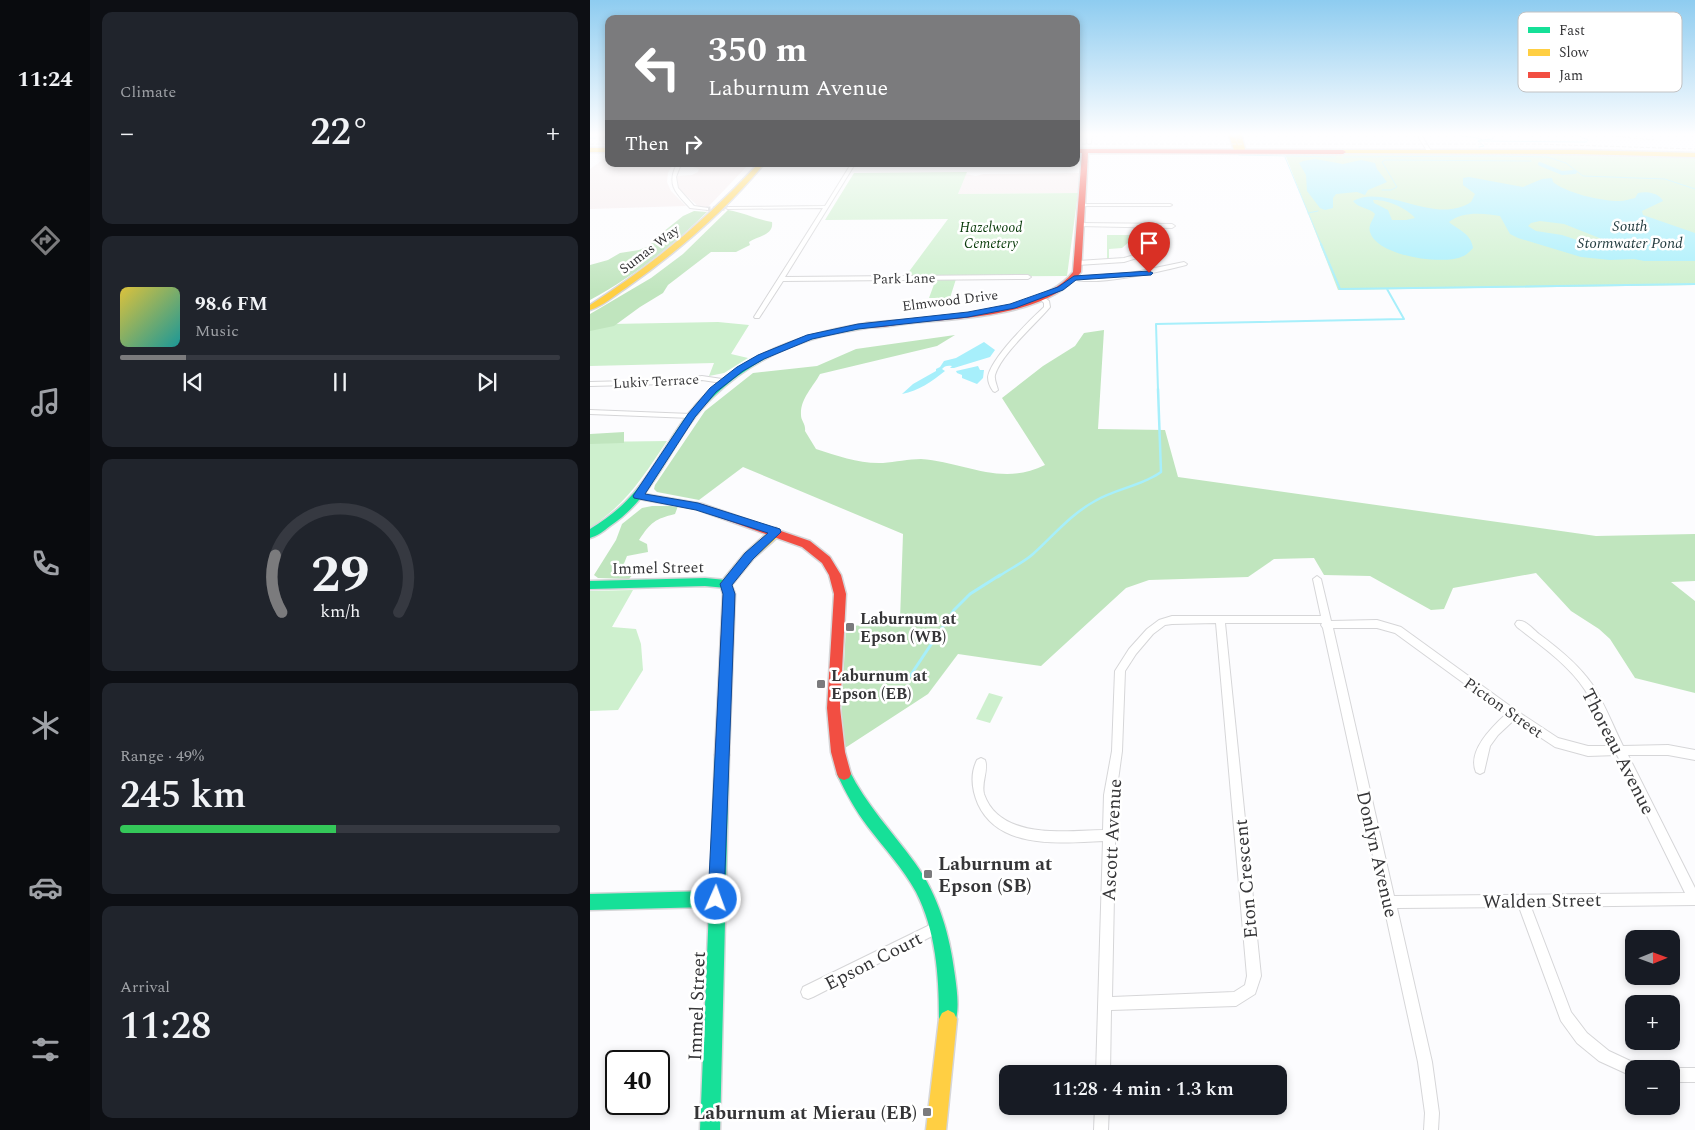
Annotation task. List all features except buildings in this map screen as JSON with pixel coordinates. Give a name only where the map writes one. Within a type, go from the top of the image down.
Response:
[{"type":"main road","name":"Sumas Way","points":[[590,303],[636,274],[672,248],[737,186]]},
{"type":"main road","name":"Sumas Way","points":[[590,308],[642,275],[687,240],[738,186]]},
{"type":"main road","points":[[1074,278],[1078,263],[1082,186]]},
{"type":"main road","name":"Elmwood Drive","points":[[590,534],[619,513],[638,496],[691,416],[722,381],[761,357],[822,333],[858,326],[995,310],[1041,297],[1061,288],[1074,278]]},
{"type":"main road","points":[[638,496],[698,506],[776,532],[813,548],[826,560],[836,576],[840,602],[832,719],[837,756],[854,796],[912,872],[930,905],[938,927],[947,979],[949,1016],[948,1048],[936,1130]]},
{"type":"main road","name":"Immel Street","points":[[726,584],[749,556],[776,532]]},
{"type":"main road","name":"Immel Street","points":[[590,585],[704,582],[726,584]]},
{"type":"main road","name":"Immel Street","points":[[710,1130],[716,899],[729,594],[726,584]]},
{"type":"main road","points":[[590,902],[716,899]]},
{"type":"street","points":[[675,186],[692,208],[706,209]]},
{"type":"street","points":[[757,317],[839,186]]},
{"type":"street","points":[[1082,205],[1170,205]]},
{"type":"street","points":[[728,208],[825,207]]},
{"type":"street","points":[[1080,225],[1172,226]]},
{"type":"street","points":[[1078,263],[1123,261],[1139,258],[1151,252]]},
{"type":"street","points":[[1074,278],[1130,276],[1184,264]]},
{"type":"street","name":"Park Lane","points":[[780,279],[1028,277]]},
{"type":"street","points":[[995,390],[992,380],[997,367],[1046,306],[1047,302],[1041,297]]},
{"type":"street","name":"Lukiv Terrace","points":[[590,384],[668,382],[702,378],[722,381]]},
{"type":"street","points":[[590,412],[691,416]]},
{"type":"street","name":"Donlyn Avenue","points":[[1317,579],[1390,902],[1429,1088],[1432,1130]]},
{"type":"street","name":"Picton Street","points":[[1161,623],[1172,620],[1220,620],[1377,624],[1398,630],[1540,734],[1563,745],[1588,751],[1668,750],[1695,755]]},
{"type":"street","name":"Eton Crescent","points":[[1105,1004],[1236,999],[1250,989],[1254,976],[1220,620]]},
{"type":"street","name":"Ascott Avenue","points":[[1103,1065],[1110,795],[1117,751],[1120,671],[1124,662],[1161,623]]},
{"type":"street","name":"Thoreau Avenue","points":[[1520,624],[1560,654],[1577,671],[1589,688],[1694,899]]},
{"type":"street","points":[[1480,769],[1480,759],[1485,741],[1513,714]]},
{"type":"street","points":[[981,763],[978,793],[990,815],[1008,830],[1033,836],[1109,835]]},
{"type":"street","name":"Walden Street","points":[[1390,902],[1694,899]]},
{"type":"street","points":[[1523,901],[1566,1016],[1582,1038],[1604,1056],[1625,1066]]},
{"type":"street","name":"Epson Court","points":[[808,992],[938,927]]},
{"type":"street","points":[[1680,1075],[1695,1075]]},
{"type":"street","points":[[1101,1130],[1102,1115]]},
{"type":"shaded area","points":[[590,186],[669,186],[671,191],[686,206],[590,209]]},
{"type":"shaded area","points":[[678,186],[728,186],[708,207],[699,207]]},
{"type":"shaded area","points":[[961,186],[1078,186],[1078,193],[958,194]]},
{"type":"green space","name":"Hazelwood Cemetery","points":[[846,186],[961,186],[958,194],[1078,193],[1067,276],[905,277],[948,219],[825,220]]},
{"type":"green space","points":[[1297,186],[1695,186],[1695,285],[1338,290]]},
{"type":"green space","points":[[728,210],[772,222],[771,230],[765,235],[749,242],[750,245],[736,252],[711,252],[668,285],[663,293],[614,326],[590,331],[590,314],[651,278],[683,254]]},
{"type":"green space","points":[[694,211],[707,212],[651,260],[622,281],[590,300],[590,265],[608,260],[620,253],[639,250],[649,246],[658,236],[683,216]]},
{"type":"green space","points":[[1153,226],[1158,226],[1146,244],[1149,247],[1145,248],[1144,246],[1129,242],[1122,248],[1109,249],[1109,259],[1107,259],[1107,235],[1148,235]]},
{"type":"green space","name":"Hazelwood Cemetery","points":[[936,279],[956,279],[950,298],[929,298]]},
{"type":"green space","points":[[718,322],[749,325],[731,354],[748,358],[724,373],[709,376],[714,363],[590,366],[590,327],[611,324]]},
{"type":"green space","points":[[1104,330],[1098,429],[1165,430],[1178,477],[1596,536],[1695,534],[1695,581],[1671,582],[1695,601],[1695,693],[1635,678],[1610,639],[1599,629],[1571,611],[1536,573],[1453,588],[1444,609],[1431,610],[1370,576],[1324,575],[1314,558],[1274,559],[1248,577],[1149,580],[1126,588],[1041,666],[958,654],[928,694],[845,748],[841,718],[846,627],[900,620],[903,534],[743,467],[699,500],[657,492],[654,489],[655,485],[705,411],[753,373],[817,366],[856,349],[955,335],[937,346],[820,374],[801,409],[805,431],[816,449],[857,461],[883,463],[921,459],[998,474],[1029,471],[1045,465],[1002,398],[1043,366],[1075,346],[1084,333]]},
{"type":"green space","points":[[624,432],[624,443],[590,444],[590,434]]},
{"type":"green space","points":[[667,441],[633,489],[603,519],[590,528],[590,442]]},
{"type":"green space","points":[[678,506],[675,514],[654,522],[639,540],[647,544],[648,552],[627,556],[621,571],[634,573],[629,579],[598,578],[594,575],[616,540],[622,524],[642,508]]},
{"type":"green space","points":[[633,590],[612,627],[636,629],[641,644],[643,670],[618,710],[590,711],[590,591]]},
{"type":"green space","points":[[989,693],[1003,697],[990,723],[976,719]]},
{"type":"water","points":[[1307,186],[1378,186],[1368,190],[1365,195],[1357,192],[1336,194],[1333,198],[1333,208],[1325,210],[1320,208],[1307,191]]},
{"type":"water","name":"South Stormwater Pond","points":[[1464,186],[1559,186],[1584,196],[1612,201],[1635,198],[1641,192],[1656,194],[1663,201],[1642,211],[1643,215],[1695,233],[1695,261],[1610,260],[1581,257],[1518,238],[1510,234],[1500,216],[1487,214],[1466,214],[1449,222],[1464,232],[1470,239],[1473,248],[1468,253],[1452,259],[1425,259],[1397,253],[1375,240],[1370,232],[1370,225],[1375,214],[1353,201],[1366,197],[1380,197],[1442,209],[1457,208],[1471,202],[1475,194]],"holes":[[[1373,200],[1396,205],[1415,218],[1392,220],[1388,210],[1374,203]],[[1540,221],[1564,224],[1607,241],[1603,244],[1589,244],[1562,235],[1536,231],[1528,226],[1531,223]]]},
{"type":"water","points":[[984,342],[995,350],[990,357],[954,368],[950,368],[952,366],[945,366],[942,369],[945,371],[930,382],[914,391],[902,394],[913,384],[936,371],[944,361],[956,358]]},
{"type":"water","points":[[978,366],[980,370],[984,370],[983,378],[977,384],[962,378],[962,375],[956,371]]},
{"type":"waterway","points":[[1297,186],[1308,213]]},
{"type":"waterway","points":[[1382,190],[1391,190],[1396,186]]},
{"type":"waterway","points":[[1685,186],[1695,189]]},
{"type":"waterway","points":[[1308,213],[1318,211]]},
{"type":"waterway","points":[[1308,213],[1322,246]]},
{"type":"waterway","points":[[1321,244],[1340,289],[1695,284]]},
{"type":"waterway","points":[[1158,390],[1156,324],[1404,319],[1387,289]]},
{"type":"waterway","points":[[998,577],[1029,557],[1086,506],[1161,472],[1158,389]]},
{"type":"waterway","points":[[910,676],[954,610],[970,594],[1000,575]]},
{"type":"tunnel","points":[[706,209],[728,208]]},
{"type":"traffic: fast","points":[[590,534],[604,526],[635,500],[654,475],[692,415],[709,395],[728,378],[771,352],[795,342],[844,329],[869,325]]},
{"type":"traffic: fast","points":[[590,585],[705,582],[726,584]]},
{"type":"traffic: fast","points":[[710,1130],[722,755]]},
{"type":"traffic: fast","points":[[844,774],[858,801],[921,885],[929,903],[936,921],[945,960],[948,1019]]},
{"type":"traffic: fast","points":[[590,902],[716,899]]},
{"type":"traffic: slow","points":[[590,308],[659,260],[702,224],[741,186]]},
{"type":"traffic: slow","points":[[726,584],[749,556],[776,532]]},
{"type":"traffic: slow","points":[[936,1130],[948,1019]]},
{"type":"traffic: jam","points":[[869,325],[943,318],[998,310],[1024,304],[1046,296],[1066,285],[1077,272],[1083,186]]},
{"type":"traffic: jam","points":[[638,496],[698,506],[806,544],[826,560],[835,575],[840,594],[834,708],[838,752],[844,774]]},
{"type":"traffic: jam","points":[[722,755],[729,594],[726,584]]},
{"type":"place","name":"Laburnum at Epson (WB)","points":[[850,627]]},
{"type":"place","name":"Laburnum at Epson (EB)","points":[[821,684]]},
{"type":"place","name":"Laburnum at Epson (SB)","points":[[928,874]]},
{"type":"place","name":"Laburnum at Mierau (EB)","points":[[927,1112]]},
{"type":"route","points":[[716,899],[729,594],[726,584],[749,556],[776,532],[698,506],[638,496],[691,416],[722,381],[740,369],[790,344],[822,333],[886,322],[968,315],[1012,306],[1041,297],[1061,288],[1074,278],[1130,276],[1149,273]]}]
